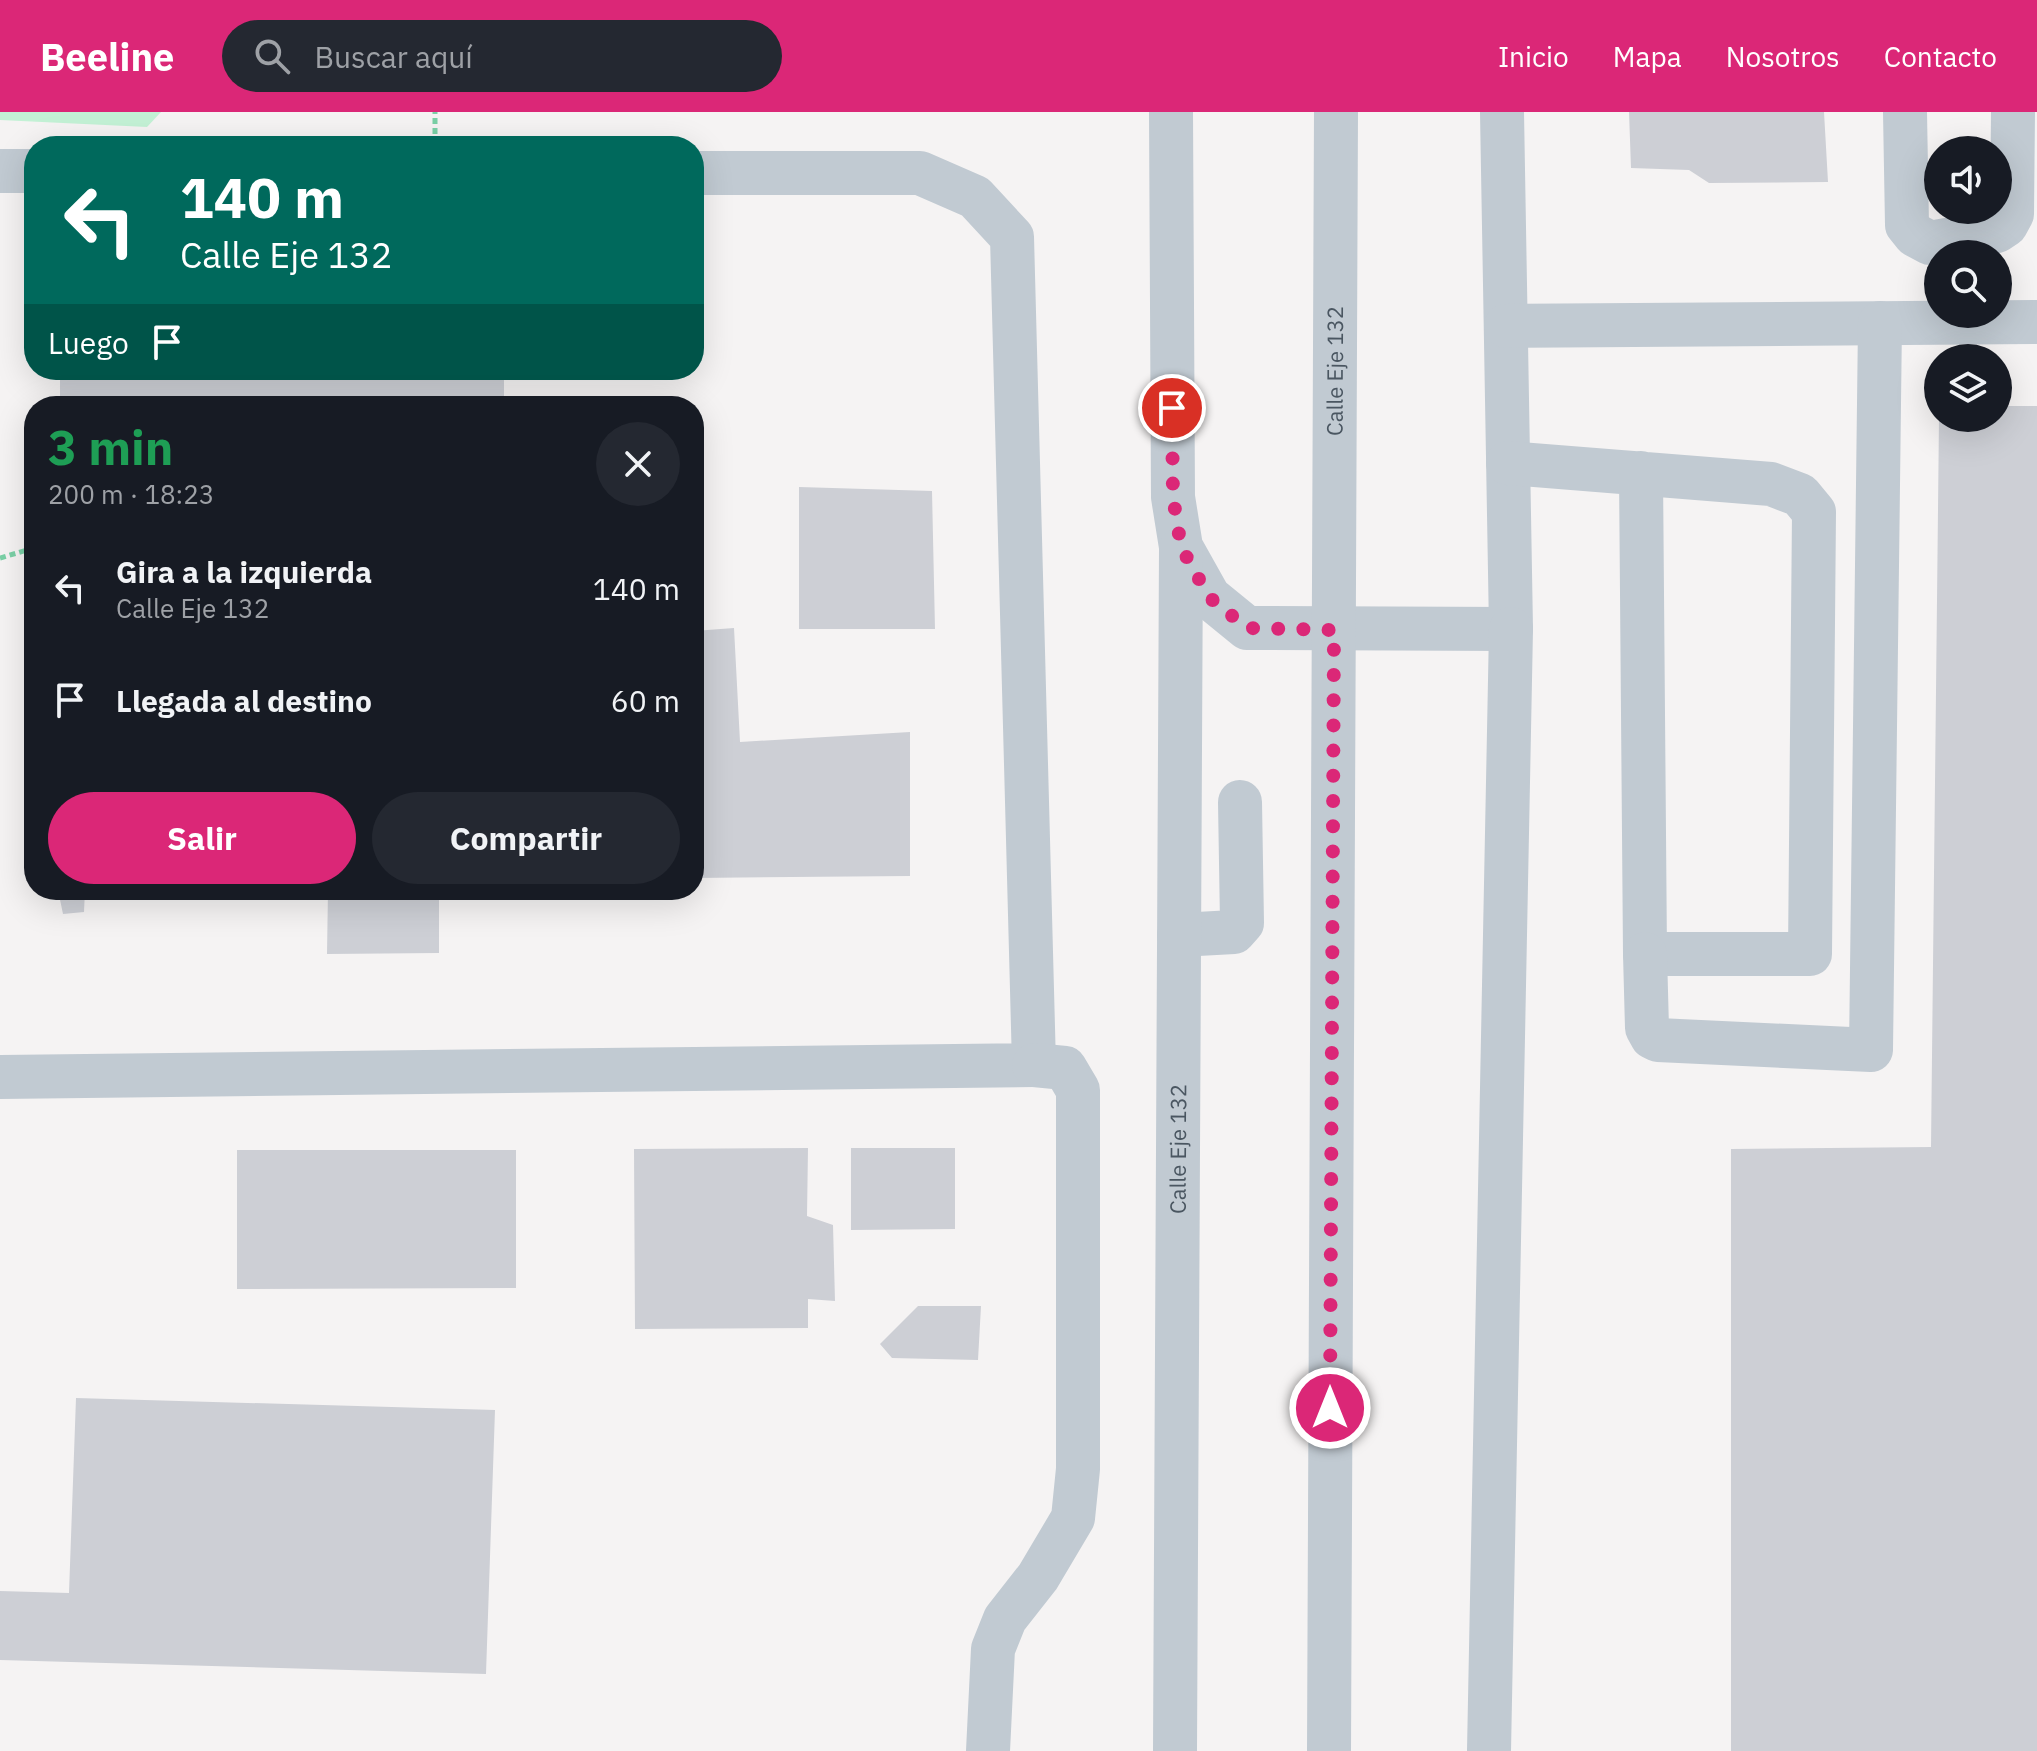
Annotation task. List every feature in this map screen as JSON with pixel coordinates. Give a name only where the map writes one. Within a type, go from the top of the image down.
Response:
[{"type":"street","name":"Calle Eje 132","points":[[1171,112],[1173,497],[1181,547],[1175,1751]]},
{"type":"street","name":"Calle Eje 132","points":[[1329,1751],[1336,112]]},
{"type":"street","points":[[1489,1751],[1511,629],[1502,112]]},
{"type":"street","points":[[1905,112],[1907,225],[1915,235],[1930,243],[1997,231],[2006,225],[2012,214],[2013,112]]},
{"type":"street","points":[[0,171],[24,171]]},
{"type":"street","points":[[704,173],[920,173],[975,197],[1012,237],[1034,1065]]},
{"type":"street","points":[[1506,326],[2037,322]]},
{"type":"street","points":[[1641,473],[1647,1028],[1658,1040],[1871,1050],[1880,323]]},
{"type":"street","points":[[1508,463],[1771,484],[1800,495],[1814,512],[1810,954],[1645,954]]},
{"type":"street","name":"Calle Eje 132","points":[[1181,547],[1209,597],[1247,628],[1334,630]]},
{"type":"street","points":[[1334,630],[1511,629]]},
{"type":"street","points":[[1179,935],[1234,932],[1242,923],[1240,802]]},
{"type":"street","points":[[0,1077],[1034,1065],[1065,1068],[1078,1090],[1078,1469],[1073,1518],[1038,1577],[1005,1619],[993,1649],[988,1751]]},
{"type":"path","points":[[435,112],[435,136]]},
{"type":"path","points":[[0,558],[24,551]]},
{"type":"green space","points":[[0,112],[161,112],[147,127],[0,120]]},
{"type":"building","points":[[1629,112],[1824,112],[1828,182],[1709,183],[1689,170],[1631,168]]},
{"type":"building","points":[[60,380],[504,380],[504,396],[60,396]]},
{"type":"building","points":[[2012,406],[2037,406],[2037,1751],[1731,1751],[1731,1149],[1931,1147],[1939,432],[2012,432]]},
{"type":"building","points":[[799,487],[932,491],[935,629],[799,629]]},
{"type":"building","points":[[734,628],[740,742],[910,732],[910,876],[704,878],[704,630]]},
{"type":"building","points":[[60,900],[85,900],[84,912],[63,914]]},
{"type":"building","points":[[328,900],[439,900],[439,953],[327,954]]},
{"type":"building","points":[[808,1148],[807,1216],[833,1225],[835,1301],[808,1299],[808,1328],[635,1329],[634,1149]]},
{"type":"building","points":[[851,1148],[955,1148],[955,1229],[851,1230]]},
{"type":"building","points":[[237,1150],[516,1150],[516,1288],[237,1289]]},
{"type":"building","points":[[918,1306],[981,1306],[978,1360],[892,1358],[880,1344]]},
{"type":"building","points":[[76,1398],[495,1410],[486,1674],[0,1660],[0,1591],[69,1593]]},
{"type":"route","points":[[1172,408],[1173,497],[1181,547],[1209,597],[1247,628],[1334,630],[1330,1408]]}]
